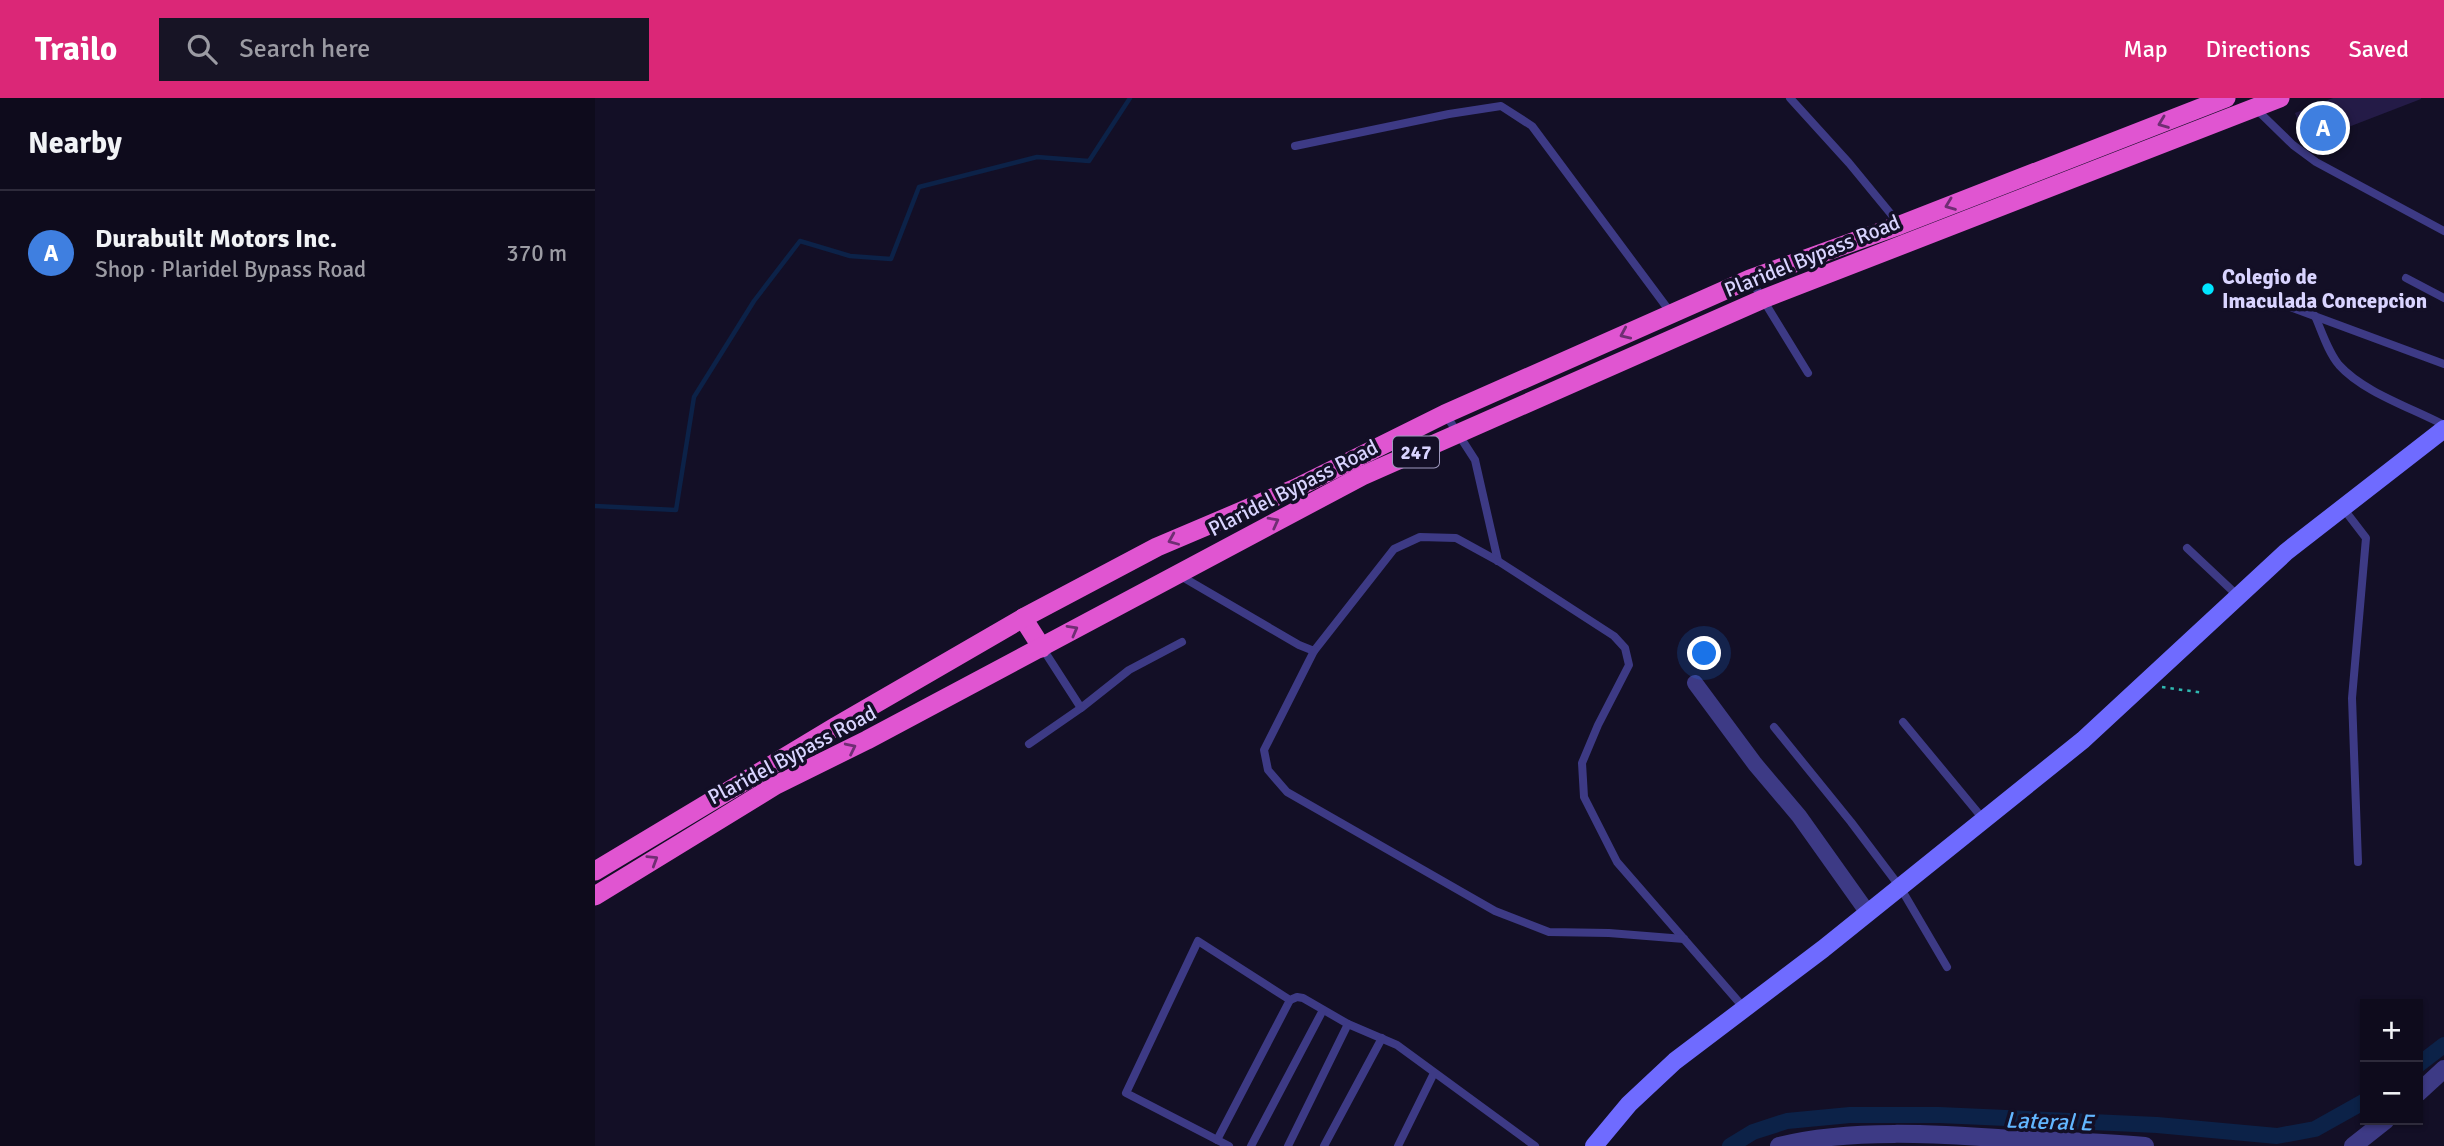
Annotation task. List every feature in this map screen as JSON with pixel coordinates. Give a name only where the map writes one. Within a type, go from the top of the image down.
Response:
[{"type":"highway","name":"Plaridel Bypass Road","points":[[595,871],[1023,618],[1157,547],[1296,488],[1445,414],[1751,279],[1900,225],[2226,98]]},
{"type":"highway","name":"Plaridel Bypass Road","points":[[595,896],[776,785],[1042,648],[1362,476],[1763,299],[2280,98]]},
{"type":"highway","points":[[1023,618],[1042,648]]},
{"type":"main road","points":[[1594,1146],[1629,1104],[1675,1061],[1868,913],[2083,740],[2286,552],[2444,427]]},
{"type":"street","points":[[1695,683],[1755,764],[1799,816],[1868,913]]},
{"type":"street","points":[[2423,1088],[2444,1069]]},
{"type":"street","points":[[2353,1146],[2380,1125]]},
{"type":"street","points":[[1779,1146],[1951,1134],[2145,1146]]},
{"type":"lane","points":[[1790,98],[1900,225]]},
{"type":"lane","points":[[1295,146],[1501,106],[1532,126],[1671,313]]},
{"type":"lane","points":[[2255,107],[2293,145],[2316,162],[2444,232]]},
{"type":"lane","points":[[2406,278],[2444,298]]},
{"type":"lane","points":[[1751,279],[1808,373]]},
{"type":"lane","points":[[2282,304],[2444,363]]},
{"type":"lane","points":[[2315,316],[2337,363],[2350,376],[2444,427]]},
{"type":"lane","points":[[1445,414],[1475,460],[1498,561]]},
{"type":"lane","points":[[2343,508],[2366,538],[2352,698],[2358,862]]},
{"type":"lane","points":[[1684,939],[1609,933],[1549,932],[1495,911],[1287,792],[1268,770],[1264,750],[1314,651],[1394,549],[1420,537],[1456,538],[1498,561],[1614,636],[1625,648],[1629,665],[1582,763],[1584,797],[1617,862],[1684,939],[1744,1008]]},
{"type":"lane","points":[[2187,548],[2238,596]]},
{"type":"lane","points":[[1177,574],[1299,645],[1314,651]]},
{"type":"lane","points":[[1029,744],[1129,670],[1182,642]]},
{"type":"lane","points":[[1042,648],[1081,708]]},
{"type":"lane","points":[[1903,722],[1984,820]]},
{"type":"lane","points":[[1774,727],[1900,887],[1947,967]]},
{"type":"lane","points":[[1229,1146],[1126,1093],[1198,941],[1290,1000]]},
{"type":"lane","points":[[1217,1140],[1290,1000],[1297,997],[1416,1057],[1535,1146]]},
{"type":"lane","points":[[1251,1146],[1323,1010]]},
{"type":"lane","points":[[1288,1146],[1348,1024]]},
{"type":"lane","points":[[1324,1146],[1382,1038]]},
{"type":"lane","points":[[1398,1146],[1434,1073]]},
{"type":"path","points":[[2144,684],[2204,694]]},
{"type":"building","points":[[2333,98],[2421,99],[2307,143],[2295,113]]},
{"type":"waterway","points":[[595,506],[676,510],[694,397],[754,301],[800,241],[850,256],[891,259],[919,187],[1037,157],[1089,161],[1130,98]]},
{"type":"waterway","name":"Lateral E","points":[[2422,1062],[2444,1045]]},
{"type":"waterway","name":"Lateral E","points":[[1730,1146],[1753,1132],[1787,1121],[1850,1115],[1939,1115],[2157,1125],[2277,1136],[2315,1129],[2360,1104]]},
{"type":"place","name":"Durabuilt Motors Inc.","points":[[2323,128]]},
{"type":"place","name":"Colegio de Imaculada Concepcion","points":[[2208,289]]}]
